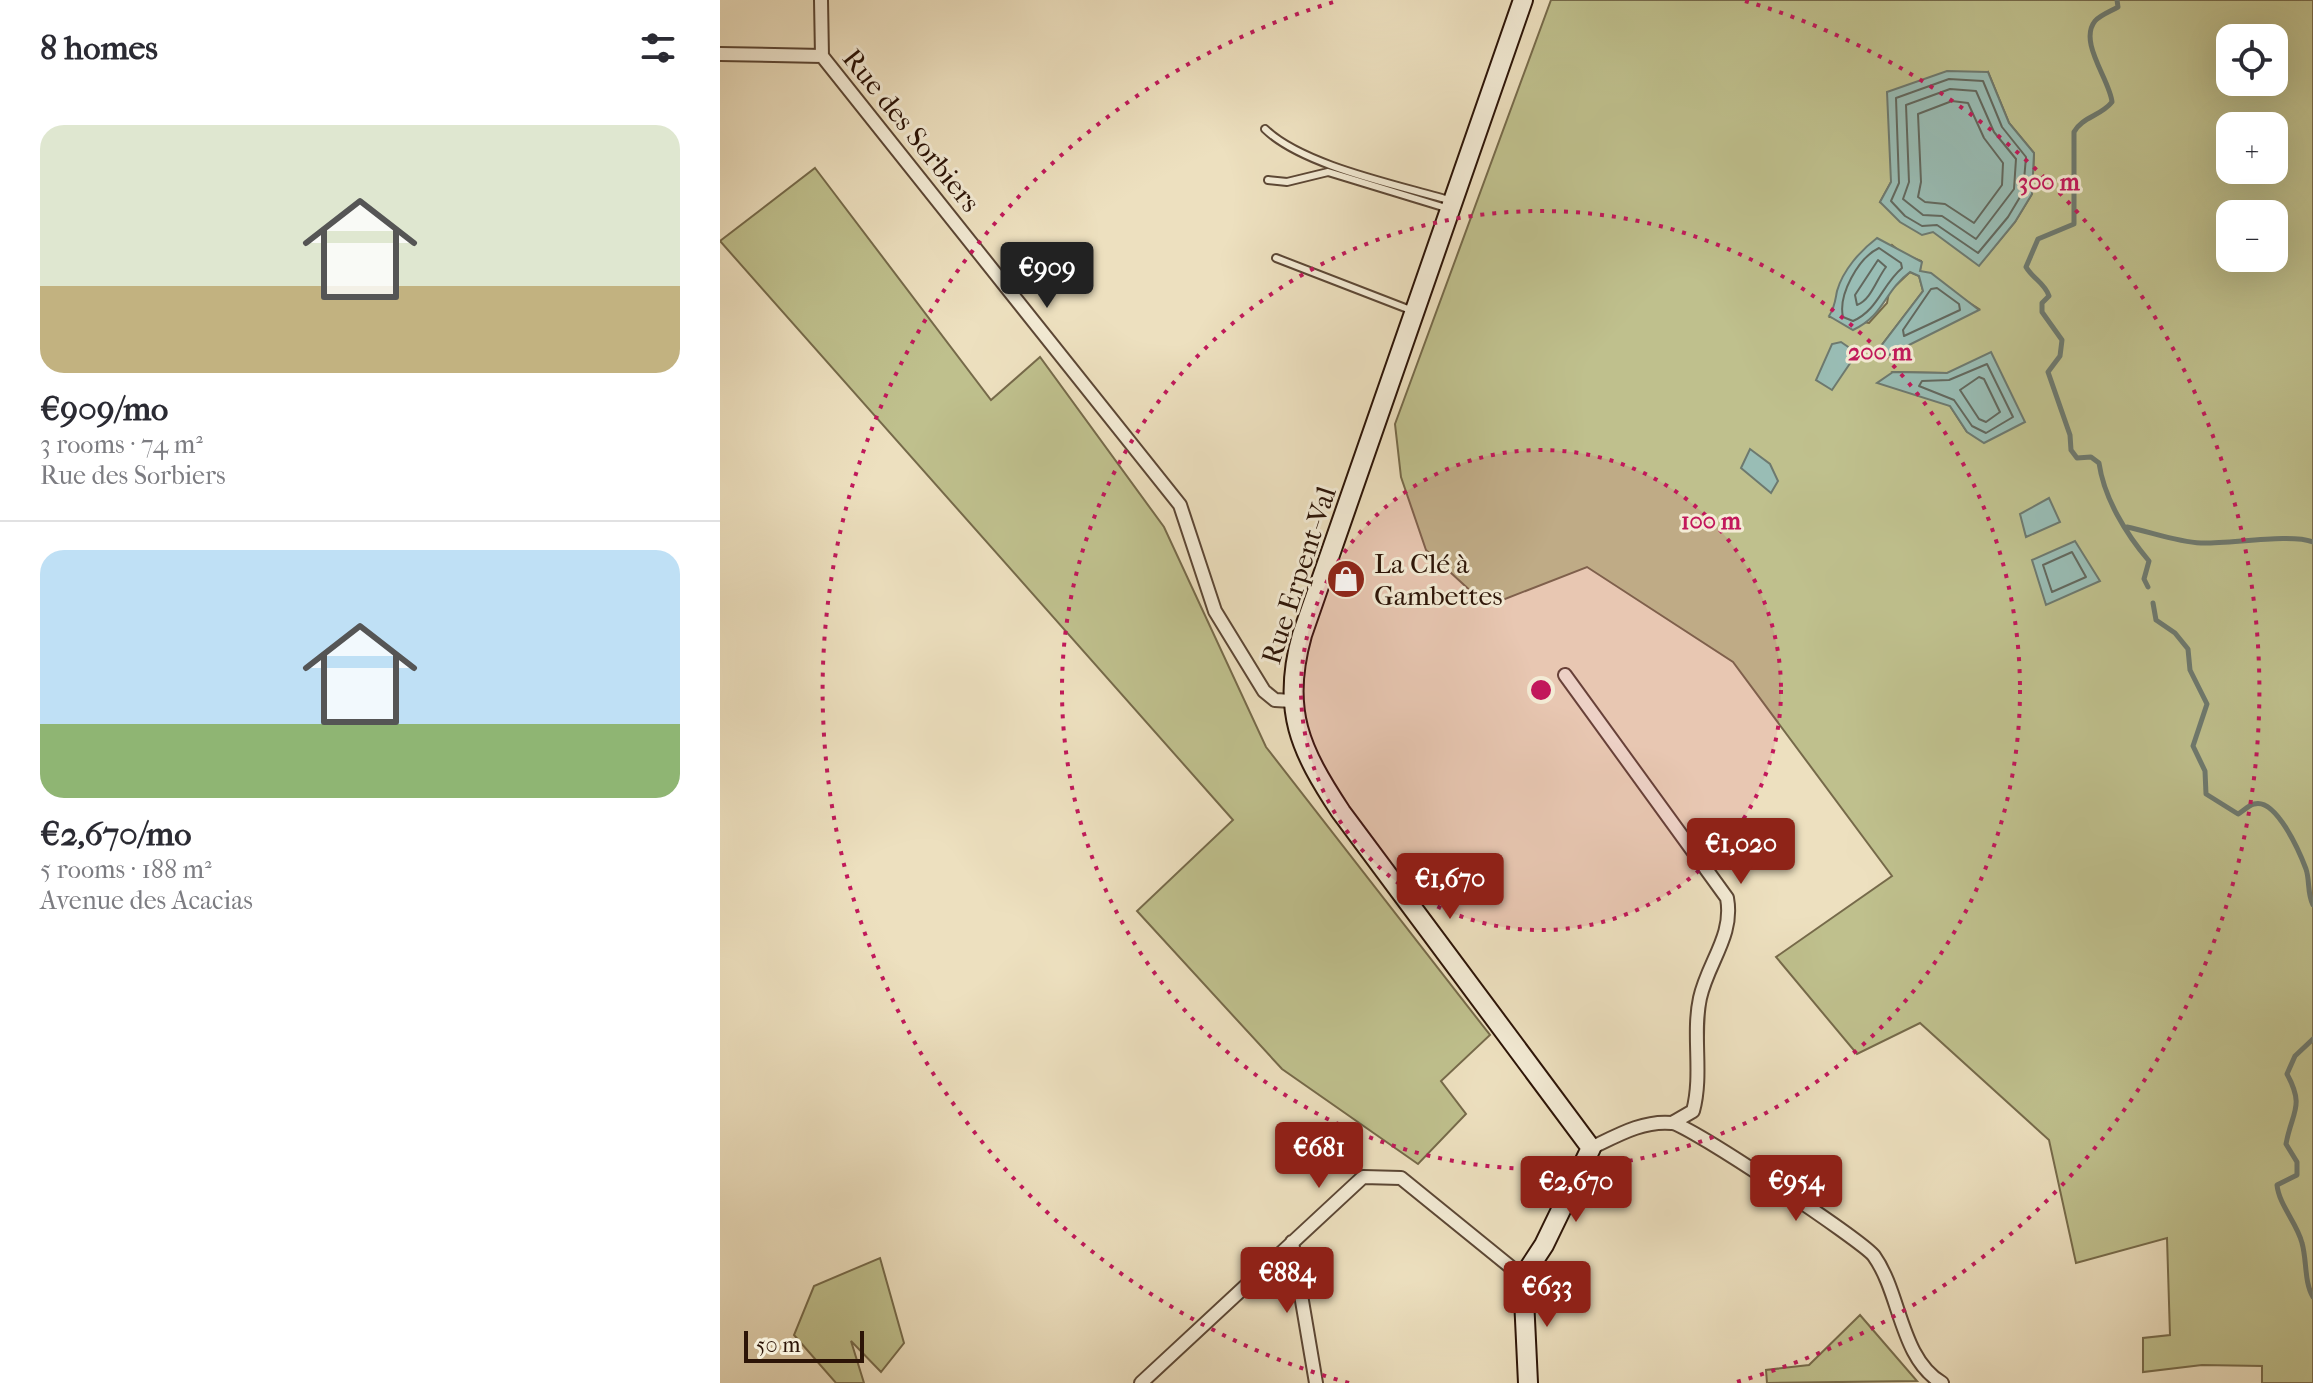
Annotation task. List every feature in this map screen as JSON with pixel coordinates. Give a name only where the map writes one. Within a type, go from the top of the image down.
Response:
[{"type":"street","points":[[821,0],[822,56]]},
{"type":"street","name":"Rue Erpent-Val","points":[[1523,0],[1454,206],[1302,635],[1292,678],[1292,701],[1296,731],[1309,764],[1341,812],[1591,1148]]},
{"type":"street","name":"Rue des Sorbiers","points":[[720,54],[822,56],[1180,505],[1215,611],[1264,691],[1275,700],[1292,701]]},
{"type":"street","points":[[1528,1383],[1523,1277],[1544,1245],[1591,1148],[1632,1128],[1674,1122],[1693,1111],[1698,1091],[1699,1002],[1709,968],[1726,937],[1731,919],[1727,898],[1565,675]]},
{"type":"street","points":[[1674,1122],[1711,1141],[1874,1255],[1925,1370],[1941,1383]]},
{"type":"street","points":[[1141,1383],[1363,1177],[1385,1175],[1401,1178],[1523,1277]]},
{"type":"street","points":[[1292,1242],[1316,1383]]},
{"type":"lane","points":[[1265,129],[1278,142],[1315,159],[1454,206]]},
{"type":"lane","points":[[1268,180],[1287,182],[1328,172],[1454,206]]},
{"type":"lane","points":[[1276,258],[1417,312]]},
{"type":"green space","points":[[1551,0],[2313,0],[2313,1383],[2262,1383],[2262,1366],[2202,1365],[2143,1372],[2143,1338],[2170,1335],[2167,1238],[2076,1263],[2049,1140],[1920,1023],[1857,1054],[1776,957],[1892,876],[1733,662],[1587,567],[1487,606],[1426,550],[1401,477],[1395,424]],"holes":[[[1988,72],[2009,123],[2034,153],[2032,194],[2015,222],[1979,265],[1933,231],[1880,202],[1891,182]],[[1892,245],[1903,254],[1921,261],[1920,271],[1979,309],[1878,350],[1923,291],[1919,276],[1910,272],[1889,292],[1887,303],[1869,323],[1830,317]],[[1894,372],[1947,373],[1967,432],[1950,406]]]},
{"type":"green space","points":[[815,168],[991,400],[1040,357],[1164,527],[1266,747],[1490,1035],[1441,1081],[1466,1114],[1418,1164],[1282,1069],[1137,911],[1233,820],[720,241]]},
{"type":"green space","points":[[880,1258],[904,1343],[881,1372],[851,1341],[864,1383],[836,1383],[794,1335],[814,1286]]},
{"type":"green space","points":[[1860,1315],[1917,1381],[1767,1383],[1766,1370],[1809,1365]]},
{"type":"water","points":[[1947,71],[1988,72],[2009,123],[2034,153],[2032,194],[2015,222],[1979,266],[1933,232],[1922,235],[1900,222],[1880,202],[1891,182],[1887,92]]},
{"type":"water","points":[[1877,238],[1922,262],[1920,271],[1931,273],[1979,310],[1887,356],[1878,350],[1923,291],[1919,276],[1910,272],[1901,279],[1872,317],[1853,330],[1829,316],[1848,268]]},
{"type":"water","points":[[1841,342],[1857,353],[1832,390],[1816,380],[1832,344]]},
{"type":"water","points":[[1991,352],[2025,422],[1984,443],[1967,432],[1950,406],[1877,383],[1893,372],[1947,373]]},
{"type":"water","points":[[1750,449],[1770,464],[1778,481],[1771,493],[1741,468]]},
{"type":"water","points":[[2049,498],[2060,522],[2026,537],[2020,514]]},
{"type":"water","points":[[2075,541],[2100,581],[2046,605],[2032,560]]},
{"type":"waterway","points":[[2117,0],[2118,7],[2097,19],[2091,30],[2092,50],[2112,102],[2074,132],[2074,224],[2038,239],[2026,267],[2049,296],[2042,303],[2042,312],[2062,340],[2060,356],[2048,372],[2070,435],[2071,450],[2077,458],[2091,457],[2099,463],[2117,515],[2149,561],[2144,579],[2148,587]]},
{"type":"waterway","points":[[2127,527],[2201,543],[2276,539],[2313,542]]},
{"type":"waterway","points":[[2153,603],[2156,620],[2175,633],[2188,649],[2190,670],[2207,704],[2193,746],[2205,771],[2206,794],[2238,814],[2254,804],[2262,804],[2279,817],[2306,869],[2313,905]]},
{"type":"waterway","points":[[2313,1039],[2295,1056],[2287,1074],[2295,1094],[2296,1109],[2286,1144],[2297,1162],[2297,1175],[2277,1185],[2302,1243],[2308,1285],[2313,1297]]},
{"type":"place","name":"La Clé à Gambettes","points":[[1346,579]]}]
